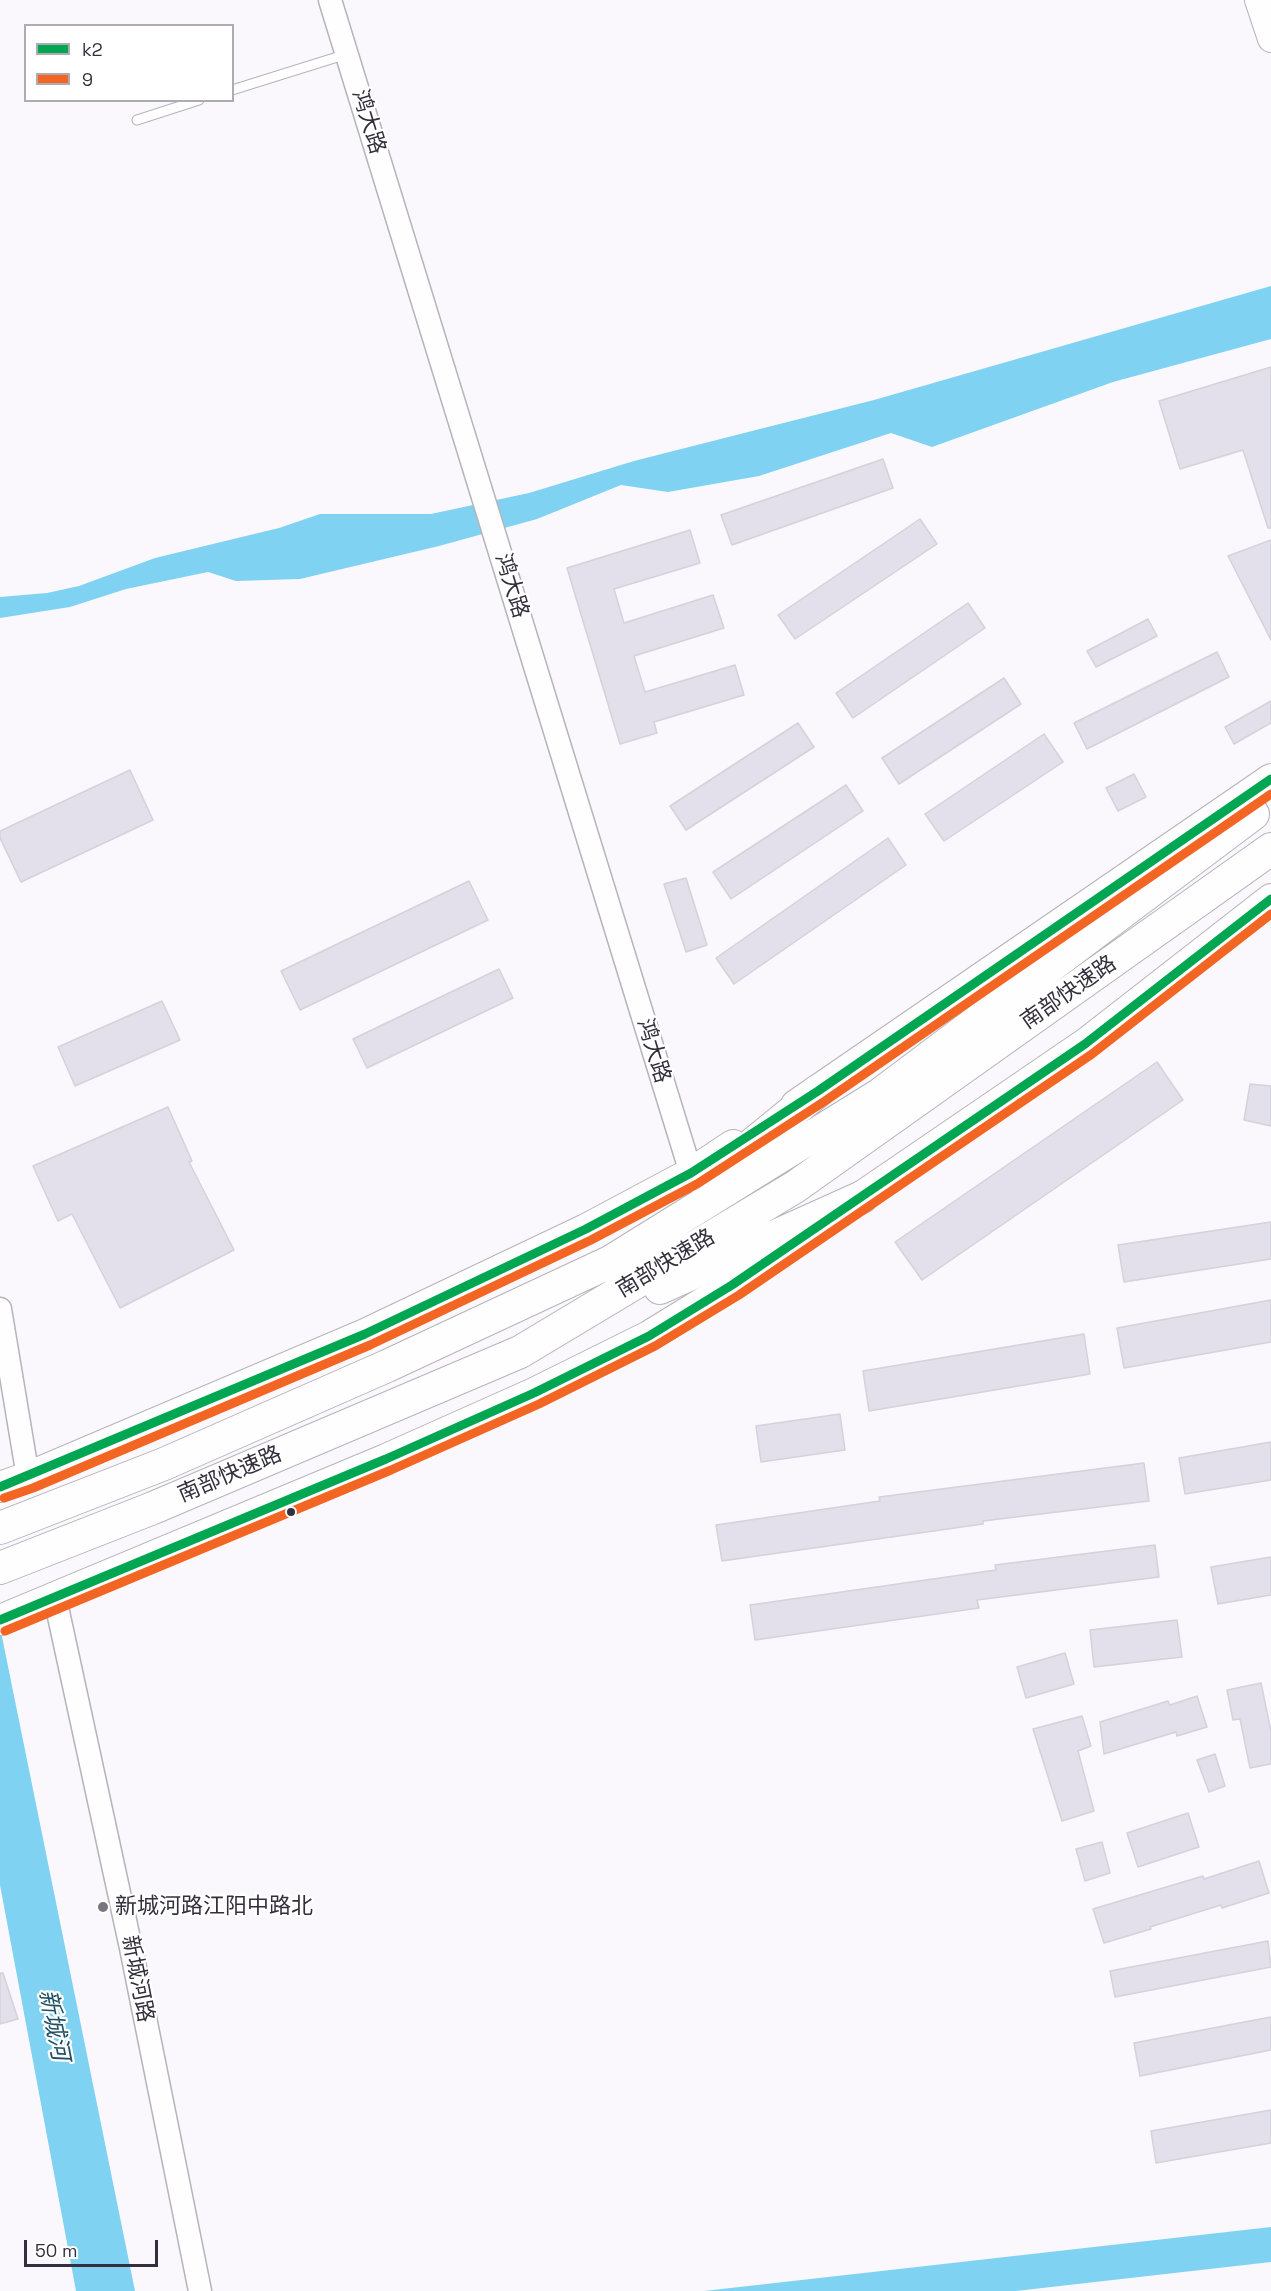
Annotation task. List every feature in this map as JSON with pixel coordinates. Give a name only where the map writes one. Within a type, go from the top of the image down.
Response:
[{"type":"highway","name":"南部快速路","points":[[0,1528],[164,1464],[387,1366],[610,1262],[879,1095],[1264,789]]},
{"type":"highway","name":"南部快速路","points":[[3,1567],[153,1508],[520,1352],[795,1187],[1271,849]]},
{"type":"highway","points":[[610,1262],[818,1091]]},
{"type":"highway","points":[[520,1352],[861,1197]]},
{"type":"main road","points":[[1258,0],[1271,39]]},
{"type":"main road","points":[[0,1486],[28,1477],[365,1334],[586,1229],[691,1173],[818,1091],[1264,789]]},
{"type":"main road","points":[[3,1619],[397,1454],[534,1393],[649,1336],[732,1285],[1085,1044],[1271,899]]},
{"type":"street","name":"鸿大路","points":[[330,0],[691,1173]]},
{"type":"street","points":[[0,1309],[28,1477]]},
{"type":"street","name":"新城河路","points":[[55,1598],[133,1960],[200,2291]]},
{"type":"lane","points":[[234,89],[347,54]]},
{"type":"lane","points":[[137,120],[193,102]]},
{"type":"water","points":[[1271,286],[1271,339],[1113,382],[932,447],[891,433],[759,476],[668,492],[621,485],[537,519],[439,546],[300,579],[236,581],[208,572],[126,589],[70,607],[0,618],[0,597],[47,593],[79,586],[155,558],[279,528],[320,514],[431,514],[529,493],[634,461],[874,400]]},
{"type":"water","name":"新城河","points":[[0,1627],[135,2291],[76,2291],[0,1885]]},
{"type":"water","points":[[1271,2227],[1271,2262],[1016,2291],[704,2291]]},
{"type":"building","points":[[1271,367],[1271,528],[1268,528],[1243,450],[1180,469],[1159,401]]},
{"type":"building","points":[[883,459],[893,488],[732,545],[721,515]]},
{"type":"building","points":[[920,519],[937,544],[795,639],[778,615]]},
{"type":"building","points":[[690,530],[700,563],[614,589],[624,623],[713,595],[724,628],[634,656],[645,692],[735,665],[744,695],[654,722],[657,733],[620,744],[567,568]]},
{"type":"building","points":[[1271,540],[1271,640],[1228,556]]},
{"type":"building","points":[[968,603],[985,628],[853,718],[836,693]]},
{"type":"building","points":[[1148,619],[1157,636],[1096,667],[1087,651]]},
{"type":"building","points":[[1217,652],[1229,677],[1087,749],[1074,723]]},
{"type":"building","points":[[1004,678],[1021,704],[899,784],[882,758]]},
{"type":"building","points":[[1271,701],[1271,723],[1234,744],[1225,727]]},
{"type":"building","points":[[798,723],[814,747],[686,830],[670,806]]},
{"type":"building","points":[[1044,734],[1063,762],[944,841],[925,814]]},
{"type":"building","points":[[130,770],[153,820],[21,882],[0,838],[0,831]]},
{"type":"building","points":[[1134,774],[1146,797],[1118,811],[1106,788]]},
{"type":"building","points":[[846,785],[863,811],[731,899],[713,872]]},
{"type":"building","points":[[888,838],[906,865],[734,984],[716,958]]},
{"type":"building","points":[[686,878],[707,945],[686,952],[664,884]]},
{"type":"building","points":[[469,881],[488,920],[300,1010],[281,971]]},
{"type":"building","points":[[499,969],[513,998],[367,1068],[353,1039]]},
{"type":"building","points":[[162,1001],[180,1040],[75,1086],[58,1047]]},
{"type":"building","points":[[1157,1062],[1183,1100],[922,1280],[895,1242]]},
{"type":"building","points":[[1250,1084],[1271,1086],[1271,1126],[1244,1120]]},
{"type":"building","points":[[168,1107],[192,1161],[189,1162],[234,1250],[120,1308],[72,1214],[58,1221],[33,1166]]},
{"type":"building","points":[[1271,1222],[1271,1259],[1124,1282],[1118,1245]]},
{"type":"building","points":[[1271,1300],[1271,1342],[1124,1368],[1117,1328]]},
{"type":"building","points":[[1084,1334],[1090,1374],[869,1411],[863,1371]]},
{"type":"building","points":[[840,1414],[845,1450],[761,1462],[756,1426]]},
{"type":"building","points":[[1271,1442],[1271,1480],[1185,1494],[1179,1458]]},
{"type":"building","points":[[1144,1463],[1149,1501],[983,1521],[983,1524],[722,1561],[716,1525],[880,1501],[879,1497]]},
{"type":"building","points":[[1155,1545],[1159,1577],[977,1600],[979,1608],[755,1640],[750,1605],[996,1570],[995,1565]]},
{"type":"building","points":[[1271,1557],[1271,1595],[1218,1604],[1211,1567]]},
{"type":"building","points":[[1177,1620],[1182,1657],[1094,1667],[1090,1630]]},
{"type":"building","points":[[1065,1653],[1074,1684],[1026,1698],[1017,1667]]},
{"type":"building","points":[[1261,1683],[1271,1731],[1271,1764],[1250,1768],[1240,1719],[1233,1720],[1227,1690]]},
{"type":"building","points":[[1197,1696],[1207,1727],[1177,1736],[1176,1732],[1104,1754],[1100,1722],[1168,1701],[1170,1705]]},
{"type":"building","points":[[1082,1716],[1091,1746],[1078,1751],[1094,1811],[1062,1821],[1033,1729]]},
{"type":"building","points":[[1215,1754],[1225,1786],[1209,1792],[1197,1760]]},
{"type":"building","points":[[1188,1813],[1199,1847],[1138,1867],[1127,1833]]},
{"type":"building","points":[[1102,1842],[1110,1873],[1085,1881],[1076,1849]]},
{"type":"building","points":[[1259,1861],[1269,1893],[1222,1908],[1221,1905],[1104,1943],[1093,1909],[1203,1876],[1204,1879]]},
{"type":"building","points":[[1268,1941],[1271,1967],[1115,1997],[1110,1971]]},
{"type":"building","points":[[0,1973],[3,1973],[18,2019],[0,2024]]},
{"type":"building","points":[[1271,2017],[1271,2050],[1140,2076],[1134,2043]]},
{"type":"building","points":[[1271,2110],[1271,2143],[1156,2163],[1151,2131]]},
{"type":"transit line","name":"k2","points":[[0,1487],[365,1334],[586,1229],[691,1173],[818,1091],[1271,779]]},
{"type":"transit line","name":"9","points":[[4,1498],[33,1488],[370,1345],[591,1240],[697,1184],[825,1101],[1271,794]]},
{"type":"transit line","name":"k2","points":[[0,1620],[386,1459],[534,1393],[649,1336],[732,1285],[1085,1044],[1271,899]]},
{"type":"transit line","name":"9","points":[[5,1631],[391,1470],[539,1404],[655,1346],[739,1295],[1092,1054],[1271,914]]},
{"type":"place","name":"新城河路江阳中路北","points":[[103,1907]]}]
